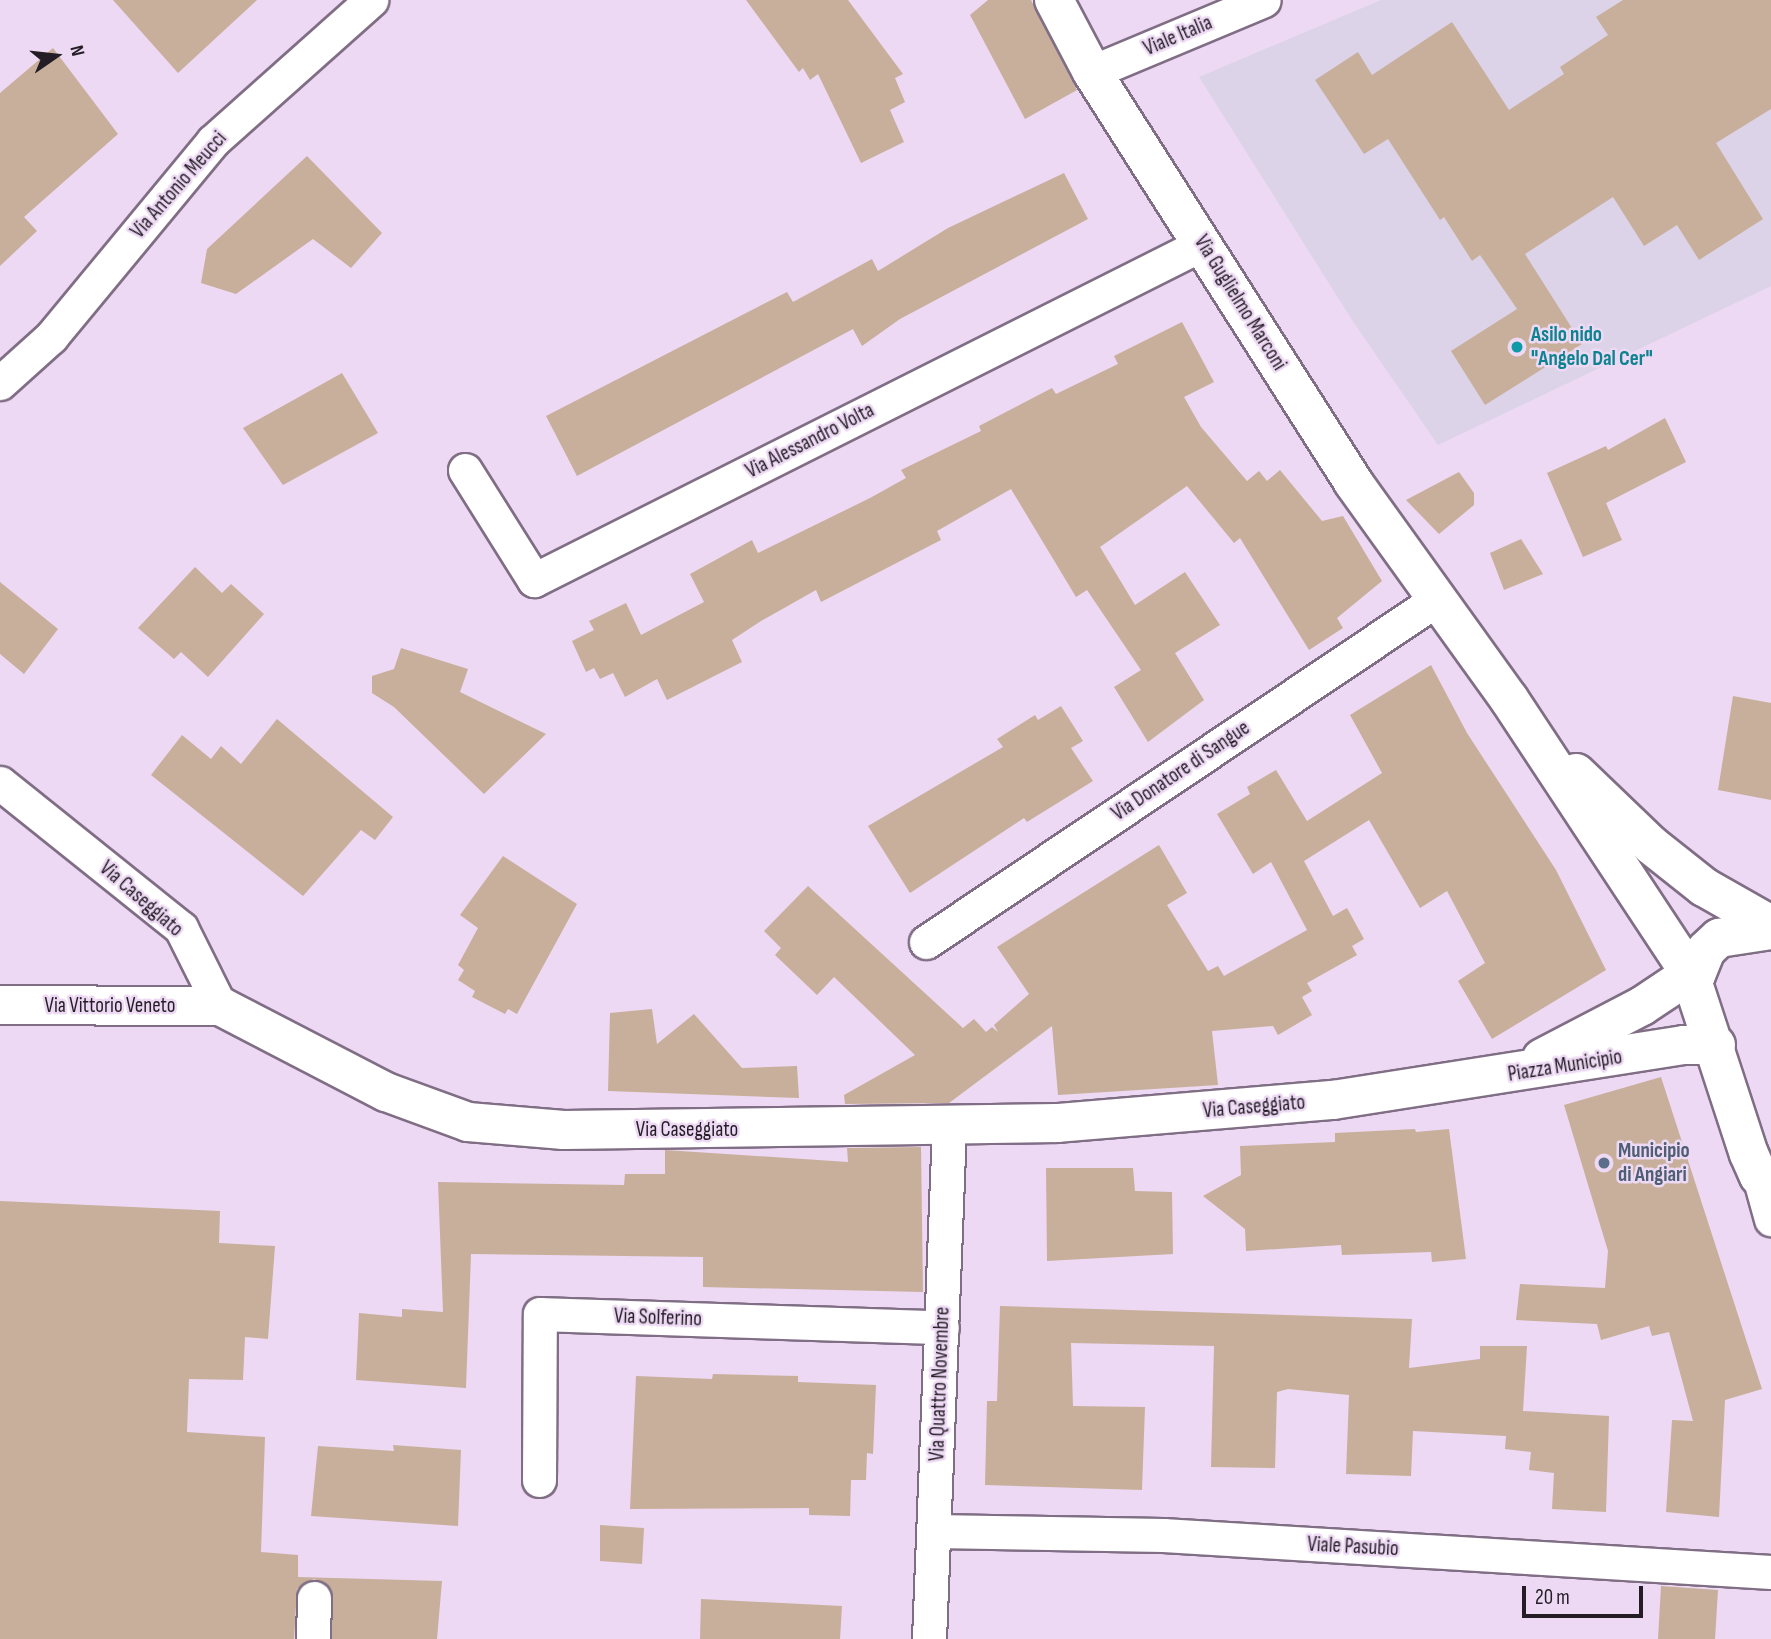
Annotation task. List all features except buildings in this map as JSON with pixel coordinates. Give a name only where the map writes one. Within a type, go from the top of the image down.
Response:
[{"type":"street","name":"Via Antonio Meucci","points":[[0,383],[51,337],[213,141],[371,0]]},
{"type":"street","name":"Via Guglielmo Marconi","points":[[1054,0],[1092,72],[1353,482],[1436,600]]},
{"type":"street","name":"Viale Italia","points":[[1092,72],[1264,0]]},
{"type":"street","name":"Via Alessandro Volta","points":[[465,470],[534,580],[1202,244]]},
{"type":"street","name":"Piazza Municipio","points":[[1436,600],[1509,699],[1690,974],[1765,1180],[1771,1219]]},
{"type":"street","name":"Via Donatore di Sangue","points":[[926,942],[1436,600]]},
{"type":"street","name":"Piazza Municipio","points":[[1509,699],[1593,791],[1651,845],[1735,908],[1771,928]]},
{"type":"street","name":"Via Caseggiato","points":[[0,783],[181,928],[220,1006],[386,1092],[468,1122],[564,1130],[949,1128],[1333,1100],[1498,1077]]},
{"type":"street","name":"Piazza Municipio","points":[[1498,1077],[1604,1027],[1690,974],[1696,975],[1706,950],[1719,938],[1771,928]]},
{"type":"street","name":"Via Vittorio Veneto","points":[[0,1005],[220,1006]]},
{"type":"street","name":"Piazza Municipio","points":[[1498,1077],[1684,1045],[1716,1045]]},
{"type":"street","name":"Via Quattro Novembre","points":[[929,1639],[949,1128]]},
{"type":"street","name":"Via Solferino","points":[[539,1480],[540,1314],[942,1327]]},
{"type":"street","name":"Viale Pasubio","points":[[935,1531],[1163,1535],[1771,1572]]},
{"type":"street","points":[[313,1639],[314,1598]]},
{"type":"shaded area","points":[[1381,0],[1771,0],[1771,286],[1438,445],[1352,320],[1199,77]]},
{"type":"place","name":"Asilo nido \"Angelo Dal Cer\"","points":[[1517,347]]},
{"type":"place","name":"Municipio di Angiari","points":[[1604,1163]]}]
